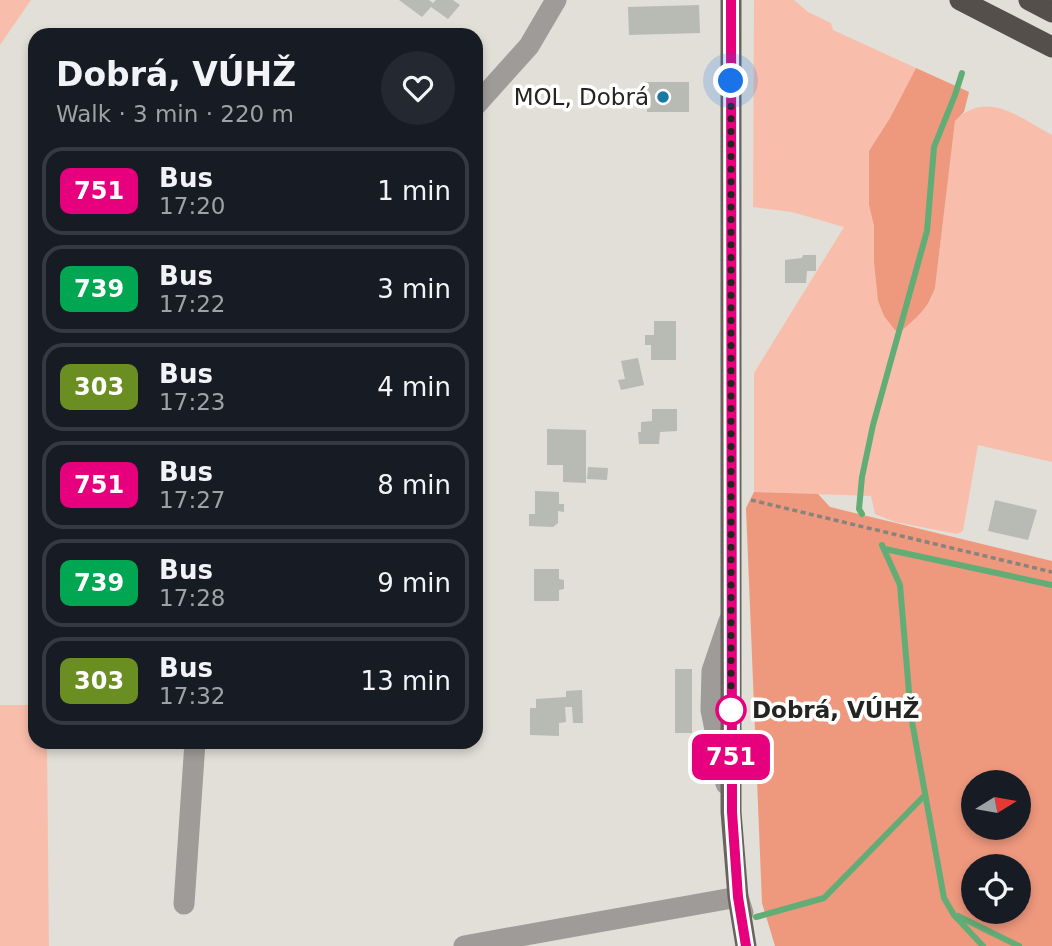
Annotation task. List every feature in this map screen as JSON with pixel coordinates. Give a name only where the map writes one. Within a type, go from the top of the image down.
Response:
[{"type":"highway","points":[[960,0],[1052,47]]},
{"type":"highway","points":[[1029,0],[1052,12]]},
{"type":"main road","points":[[731,0],[732,812],[738,897],[746,946]]},
{"type":"lane","points":[[483,97],[529,46],[556,0]]},
{"type":"lane","points":[[184,904],[195,749]]},
{"type":"lane","points":[[464,946],[488,944],[738,897],[752,946]]},
{"type":"path","points":[[732,496],[1052,572]]},
{"type":"shaded area","points":[[0,0],[31,0],[0,45]]},
{"type":"shaded area","points":[[754,0],[794,0],[808,12],[831,23],[833,30],[916,68],[869,151],[869,205],[874,226],[874,263],[878,301],[884,316],[931,300],[935,288],[955,121],[979,107],[991,107],[1016,115],[1052,135],[1052,462],[978,445],[963,531],[957,534],[895,522],[875,514],[871,496],[754,492],[754,373],[844,227],[792,212],[753,207]]},
{"type":"shaded area","points":[[916,68],[969,92],[964,112],[955,121],[935,288],[925,307],[900,332],[895,330],[884,316],[878,301],[874,226],[869,205],[869,151]]},
{"type":"shaded area","points":[[754,492],[818,494],[830,507],[1052,561],[1052,946],[775,946],[762,903],[746,508]]},
{"type":"shaded area","points":[[0,705],[28,705],[28,749],[47,749],[49,946],[0,946]]},
{"type":"building","points":[[399,0],[429,0],[433,3],[436,0],[453,0],[460,5],[448,19],[431,7],[422,17]]},
{"type":"building","points":[[699,5],[700,33],[629,35],[628,7]]},
{"type":"building","points":[[646,82],[689,82],[689,112],[647,112]]},
{"type":"building","points":[[803,255],[816,255],[816,271],[807,271],[806,283],[785,283],[785,260],[802,258]]},
{"type":"building","points":[[654,321],[676,321],[676,360],[651,360],[651,345],[645,345],[645,335],[654,335]]},
{"type":"building","points":[[638,358],[644,385],[621,390],[618,380],[625,379],[621,361]]},
{"type":"building","points":[[652,409],[677,409],[677,431],[660,432],[659,444],[639,444],[641,422],[652,421]]},
{"type":"building","points":[[547,429],[586,430],[586,483],[563,482],[563,465],[547,465]]},
{"type":"building","points":[[588,467],[608,468],[607,480],[587,479]]},
{"type":"building","points":[[535,491],[559,492],[559,504],[564,504],[564,512],[558,511],[558,523],[553,527],[529,526],[529,514],[535,514]]},
{"type":"building","points":[[995,500],[1037,510],[1028,540],[988,531]]},
{"type":"building","points":[[534,569],[559,569],[559,579],[564,580],[564,589],[559,590],[559,601],[534,601]]},
{"type":"building","points":[[675,669],[692,669],[692,733],[675,733]]},
{"type":"building","points":[[582,690],[583,723],[573,723],[572,707],[565,707],[566,722],[559,723],[559,736],[530,735],[530,708],[536,708],[536,699],[566,697],[566,691]]},
{"type":"waterway","points":[[862,514],[859,509],[862,477],[873,425],[927,231],[934,147],[962,73]]},
{"type":"waterway","points":[[882,545],[900,585],[911,716],[944,898],[954,915],[983,946]]},
{"type":"waterway","points":[[885,549],[1052,585]]},
{"type":"waterway","points":[[756,917],[824,898],[925,795]]},
{"type":"waterway","points":[[958,916],[1019,946]]},
{"type":"bus line","name":"751","points":[[731,0],[732,812],[738,897],[746,946]]},
{"type":"place","name":"MOL, Dobrá","points":[[663,97]]},
{"type":"place","name":"Dobrá, VÚHŽ","points":[[731,710]]},
{"type":"route","points":[[731,81],[731,710]]}]
